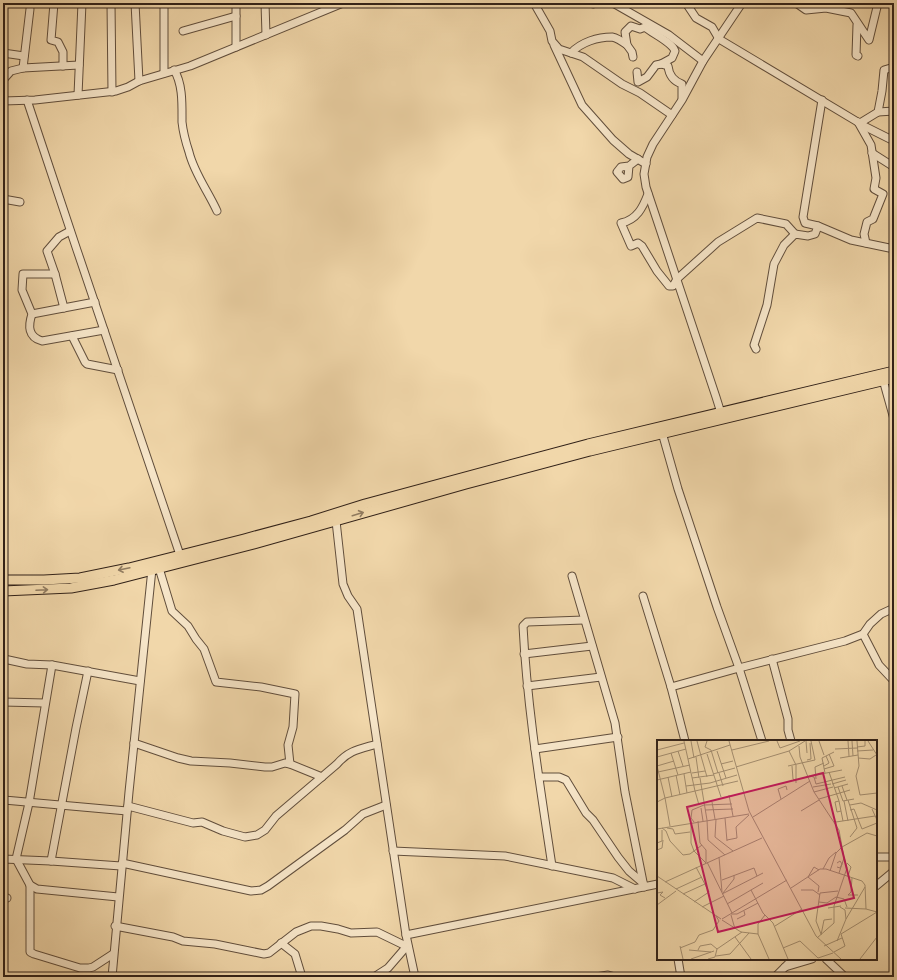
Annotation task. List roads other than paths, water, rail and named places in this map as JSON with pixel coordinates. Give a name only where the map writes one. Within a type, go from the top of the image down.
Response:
[{"type":"main road","points":[[3,580],[80,578],[180,555],[311,521],[366,504],[588,444],[661,431],[882,378],[894,371]]},
{"type":"main road","points":[[3,591],[71,588],[114,580],[254,544],[524,468],[590,451],[721,413],[882,378],[894,378]]},
{"type":"street","points":[[54,3],[52,40],[58,42],[63,52],[63,66]]},
{"type":"street","points":[[78,95],[82,3]]},
{"type":"street","points":[[111,3],[112,92]]},
{"type":"street","points":[[135,3],[138,82]]},
{"type":"street","points":[[164,3],[164,73]]},
{"type":"street","points":[[236,3],[236,48]]},
{"type":"street","points":[[266,3],[266,35]]},
{"type":"street","points":[[3,102],[112,92],[164,73],[190,66],[342,3]]},
{"type":"street","points":[[534,3],[550,31],[552,41],[582,105],[613,140],[646,164]]},
{"type":"street","points":[[591,3],[596,3]]},
{"type":"street","points":[[613,3],[668,36],[703,61]]},
{"type":"street","points":[[686,3],[696,18],[712,27],[719,39],[859,123],[894,141]]},
{"type":"street","points":[[796,3],[799,7],[806,10],[826,8],[851,14],[869,40],[878,3]]},
{"type":"street","points":[[721,413],[648,194],[644,174],[653,144],[682,100],[703,61],[719,39],[738,5]]},
{"type":"street","points":[[23,68],[30,10]]},
{"type":"street","points":[[183,31],[236,16]]},
{"type":"street","points":[[857,22],[858,34],[856,55],[858,56]]},
{"type":"street","points":[[627,45],[625,32],[631,26],[640,29],[645,27],[673,46],[675,51],[672,58],[656,65],[647,77],[638,82],[637,72]]},
{"type":"street","points":[[571,53],[576,47],[600,37],[613,37],[627,45],[633,56]]},
{"type":"street","points":[[552,41],[559,49],[584,57],[622,84],[640,93],[672,115]]},
{"type":"street","points":[[3,53],[24,56]]},
{"type":"street","points":[[661,64],[668,66],[669,72],[676,82],[682,84],[682,100]]},
{"type":"street","points":[[3,80],[11,71],[23,68],[79,66]]},
{"type":"street","points":[[878,112],[884,70],[894,67]]},
{"type":"street","points":[[174,70],[177,74],[181,94],[183,114],[182,122],[189,154],[198,176],[210,195],[217,211]]},
{"type":"street","points":[[27,100],[180,555]]},
{"type":"street","points":[[822,100],[803,217],[805,223],[818,226],[851,240],[894,249]]},
{"type":"street","points":[[859,123],[878,112],[894,111]]},
{"type":"street","points":[[859,123],[871,145],[876,178],[874,189],[883,194],[873,219],[867,222],[864,234],[866,243]]},
{"type":"street","points":[[872,153],[894,166]]},
{"type":"street","points":[[629,166],[638,159]]},
{"type":"street","points":[[648,194],[641,211],[627,222],[621,223],[631,246],[638,243],[642,246],[657,271],[677,279]]},
{"type":"street","points":[[3,200],[20,202]]},
{"type":"street","points":[[677,279],[718,242],[757,218],[786,224],[795,234],[808,236],[815,234],[818,226]]},
{"type":"street","points":[[64,308],[47,251],[59,237],[70,231]]},
{"type":"street","points":[[756,349],[754,344],[767,306],[774,264],[784,245],[795,234]]},
{"type":"street","points":[[55,274],[23,274],[22,290],[32,314],[29,328],[33,336],[42,341],[104,330]]},
{"type":"street","points":[[32,314],[95,302]]},
{"type":"street","points":[[72,336],[87,364],[118,370]]},
{"type":"street","points":[[882,378],[894,419]]},
{"type":"street","points":[[661,431],[692,533],[739,668],[762,740]]},
{"type":"street","points":[[336,521],[343,584],[348,596],[357,609],[407,946],[415,977]]},
{"type":"street","points":[[112,977],[118,897],[140,681],[156,568]]},
{"type":"street","points":[[156,568],[172,612],[188,626],[204,649],[216,682],[261,687],[295,694],[293,727],[288,745],[290,764]]},
{"type":"street","points":[[572,576],[618,737],[625,792],[644,885]]},
{"type":"street","points":[[643,596],[685,740]]},
{"type":"street","points":[[670,687],[845,641],[863,634],[870,624],[881,614],[894,608]]},
{"type":"street","points":[[552,866],[534,749],[524,654],[523,626],[527,622],[584,620]]},
{"type":"street","points":[[863,634],[879,665],[894,681]]},
{"type":"street","points":[[524,654],[592,646]]},
{"type":"street","points":[[772,659],[788,719],[788,730],[791,740]]},
{"type":"street","points":[[3,660],[88,671],[140,681]]},
{"type":"street","points":[[52,666],[29,803],[14,859],[30,885],[37,889],[118,897]]},
{"type":"street","points":[[51,860],[88,671]]},
{"type":"street","points":[[527,686],[601,676]]},
{"type":"street","points":[[3,702],[45,703]]},
{"type":"street","points":[[534,749],[618,737]]},
{"type":"street","points":[[134,743],[191,761],[223,762],[265,767],[272,767],[285,763],[322,777]]},
{"type":"street","points":[[4,800],[61,806],[127,809],[193,823],[202,822],[223,831],[245,837],[251,837],[265,830],[276,816],[351,752],[377,744]]},
{"type":"street","points":[[539,777],[559,777],[566,780],[582,808],[593,820],[629,872],[644,885]]},
{"type":"street","points":[[3,859],[51,860],[122,865],[251,891],[261,890],[345,830],[363,814],[386,805]]},
{"type":"street","points":[[393,851],[505,856],[613,878],[636,889]]},
{"type":"street","points":[[877,857],[894,857]]},
{"type":"street","points":[[877,885],[894,871]]},
{"type":"street","points":[[406,935],[636,889],[644,885],[657,884]]},
{"type":"street","points":[[30,885],[30,952],[83,968],[93,967],[113,954]]},
{"type":"street","points":[[116,926],[173,937],[183,941],[215,944],[264,954],[269,953],[296,932],[312,926],[338,929],[350,933],[377,932],[407,946]]},
{"type":"street","points":[[281,943],[295,954],[302,977]]},
{"type":"street","points":[[374,977],[388,968],[407,946]]},
{"type":"street","points":[[678,960],[681,977]]},
{"type":"street","points":[[775,977],[792,960]]},
{"type":"street","points":[[785,967],[809,960]]},
{"type":"street","points":[[827,960],[845,977]]},
{"type":"street","points":[[596,977],[608,974],[615,977]]}]
